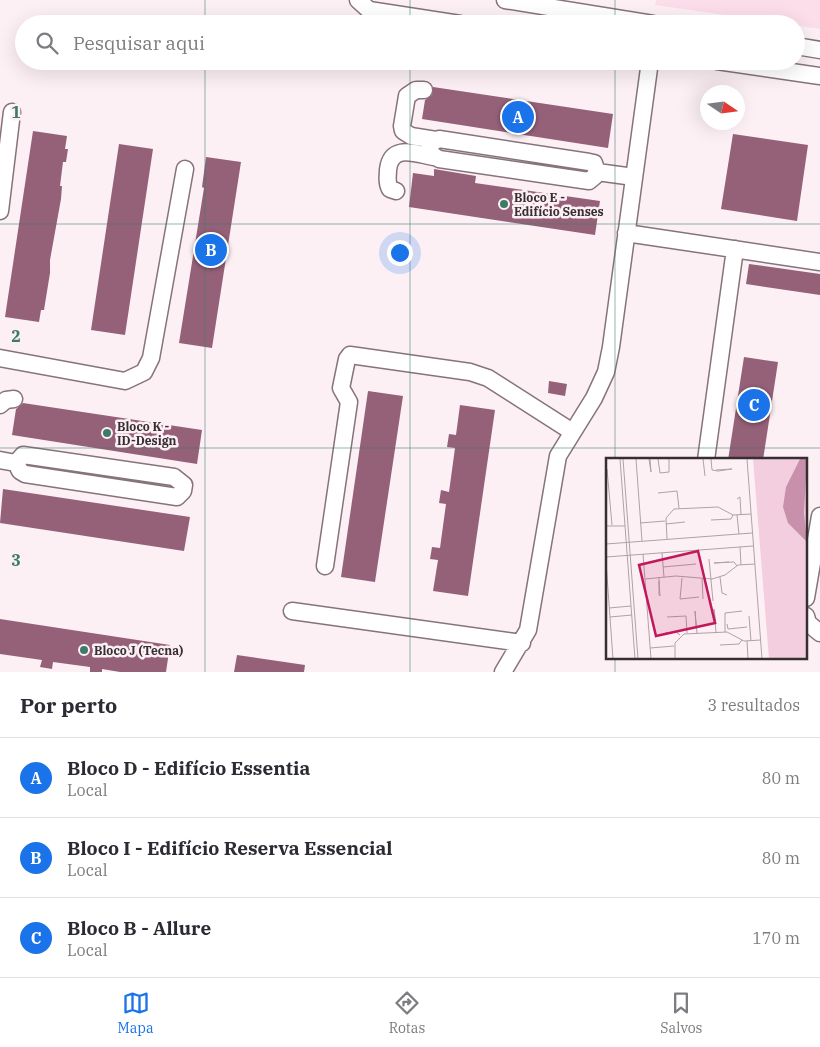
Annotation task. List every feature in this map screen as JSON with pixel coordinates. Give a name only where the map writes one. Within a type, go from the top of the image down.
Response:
[{"type":"street","points":[[358,0],[369,10],[402,15]]},
{"type":"street","points":[[506,0],[590,15]]},
{"type":"street","points":[[805,48],[820,50]]},
{"type":"street","points":[[503,672],[528,630],[558,456],[571,431],[594,398],[606,372],[611,348],[649,70]]},
{"type":"street","points":[[779,70],[820,76]]},
{"type":"street","points":[[424,90],[416,90],[407,96],[402,126],[403,132],[410,136],[589,162],[594,164],[597,172]]},
{"type":"street","points":[[0,211],[12,112]]},
{"type":"street","points":[[434,157],[430,147],[436,140]]},
{"type":"street","points":[[396,191],[390,189],[387,183],[389,163],[394,155],[400,152],[586,181],[593,179],[597,172]]},
{"type":"street","points":[[0,358],[125,381],[144,372],[151,358],[185,169]]},
{"type":"street","points":[[597,172],[634,178]]},
{"type":"street","points":[[626,233],[820,262]]},
{"type":"street","points":[[706,458],[735,249]]},
{"type":"street","points":[[324,566],[349,402],[341,386],[347,359],[350,355],[470,372],[488,378],[571,431]]},
{"type":"street","points":[[28,455],[174,477],[184,485],[180,496],[168,496],[25,474],[8,462],[28,455]]},
{"type":"street","points":[[808,586],[820,516]]},
{"type":"street","points":[[292,611],[522,643]]},
{"type":"street","points":[[808,623],[814,631],[820,633]]},
{"type":"shaded area","points":[[656,0],[820,0],[820,29],[805,27],[805,15],[724,15],[655,5]]},
{"type":"building","points":[[433,87],[613,114],[608,148],[422,119],[425,100],[432,95]]},
{"type":"building","points":[[33,131],[67,136],[65,149],[68,149],[66,162],[63,162],[60,186],[62,186],[61,199],[50,260],[50,273],[44,310],[41,310],[39,322],[5,317]]},
{"type":"building","points":[[733,134],[808,145],[797,221],[721,209]]},
{"type":"building","points":[[119,144],[153,149],[125,335],[91,330]]},
{"type":"building","points":[[206,157],[241,162],[212,348],[179,343],[204,188],[202,187]]},
{"type":"building","name":"Bloco E - Edifício Senses","points":[[434,169],[476,176],[475,183],[600,201],[595,235],[409,207],[413,173],[434,176]]},
{"type":"building","points":[[749,264],[820,274],[820,295],[746,284]]},
{"type":"building","points":[[744,357],[778,362],[763,458],[728,458]]},
{"type":"building","points":[[549,381],[567,384],[565,396],[548,393]]},
{"type":"building","points":[[368,391],[403,396],[375,582],[341,577]]},
{"type":"building","name":"Bloco K - ID-Design","points":[[23,403],[202,430],[197,464],[12,435],[16,409]]},
{"type":"building","points":[[460,405],[495,410],[468,596],[433,591],[438,560],[430,559],[432,547],[440,548],[446,504],[439,503],[441,490],[449,492],[455,448],[447,447],[449,434],[456,435]]},
{"type":"building","points":[[3,489],[190,517],[184,551],[0,523]]},
{"type":"building","name":"Bloco J (Tecna)","points":[[0,619],[170,645],[166,672],[120,672],[102,669],[102,672],[90,672],[90,667],[53,662],[52,669],[40,667],[42,660],[0,654]]},
{"type":"building","points":[[237,655],[305,665],[304,672],[234,672]]},
{"type":"place","name":"Bloco D - Edifício Essentia","points":[[518,117]]},
{"type":"place","name":"Bloco E - Edifício Senses","points":[[504,204]]},
{"type":"place","name":"Bloco I - Edifício Reserva Essencial","points":[[211,250]]},
{"type":"place","name":"Bloco B - Allure","points":[[754,405]]},
{"type":"place","name":"Bloco K - ID-Design","points":[[107,433]]},
{"type":"place","name":"Bloco J (Tecna)","points":[[84,650]]}]
